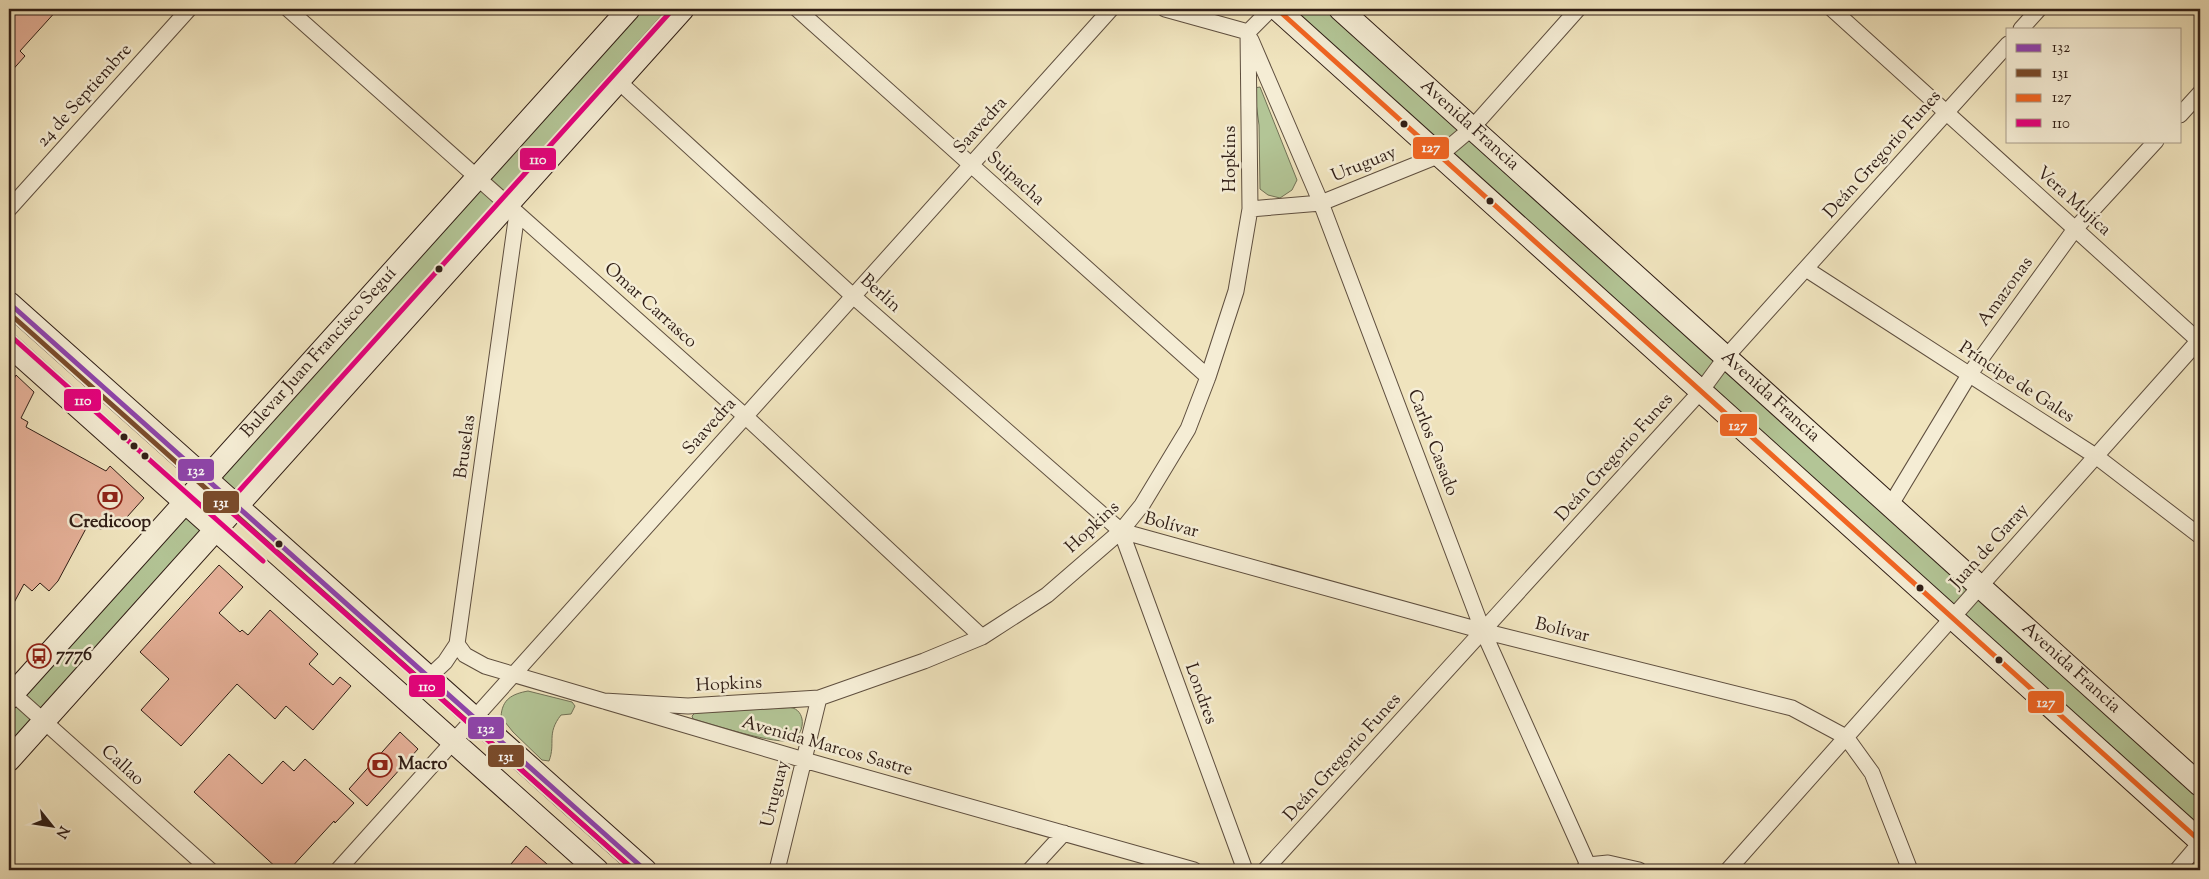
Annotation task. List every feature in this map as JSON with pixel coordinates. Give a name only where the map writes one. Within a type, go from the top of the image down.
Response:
[{"type":"main road","name":"Bulevar Juan Francisco Seguí","points":[[10,694],[629,9]]},
{"type":"main road","points":[[9,760],[236,506],[512,208],[618,81],[682,9]]},
{"type":"main road","points":[[1277,9],[2200,842]]},
{"type":"main road","name":"Avenida Francia","points":[[1340,9],[2200,784]]},
{"type":"main road","points":[[9,303],[645,870]]},
{"type":"main road","points":[[9,345],[597,870]]},
{"type":"street","name":"24 de Septiembre","points":[[9,209],[189,9]]},
{"type":"street","name":"Omar Carrasco","points":[[288,9],[746,416],[982,638]]},
{"type":"street","name":"Suipacha","points":[[797,9],[1208,378]]},
{"type":"street","name":"Saavedra","points":[[338,870],[1111,9]]},
{"type":"street","points":[[1165,9],[1212,20],[1248,32],[1271,9]]},
{"type":"street","name":"Uruguay","points":[[1250,209],[1320,203],[1440,155],[1472,128],[1578,9]]},
{"type":"street","name":"Vera Mujíca","points":[[1832,9],[2200,340]]},
{"type":"street","points":[[2023,28],[2039,9]]},
{"type":"street","name":"Carlos Casado","points":[[1248,32],[1320,203],[1483,631],[1586,868]]},
{"type":"street","name":"Hopkins","points":[[604,701],[688,706],[819,698],[924,661],[982,638],[1047,594],[1121,531],[1142,505],[1188,429],[1208,378],[1236,291],[1250,209],[1248,32]]},
{"type":"street","name":"Deán Gregorio Funes","points":[[1265,870],[1701,391],[1726,357],[2006,46]]},
{"type":"street","name":"Berlín","points":[[618,81],[853,296],[1121,531]]},
{"type":"street","points":[[2182,113],[2200,93]]},
{"type":"street","name":"Amazonas","points":[[1890,506],[1969,374],[2075,229],[2155,142]]},
{"type":"street","name":"Bruselas","points":[[429,677],[445,662],[457,644],[512,208]]},
{"type":"street","name":"Príncipe de Gales","points":[[1806,269],[2097,457],[2200,536]]},
{"type":"street","name":"Juan de Garay","points":[[1728,870],[2200,340]]},
{"type":"street","name":"Bolívar","points":[[1121,531],[1483,631],[1792,708],[1846,737],[1872,773],[1910,870]]},
{"type":"street","name":"Londres","points":[[1121,531],[1245,870]]},
{"type":"street","name":"Avenida Marcos Sastre","points":[[457,644],[465,655],[486,666],[804,760],[1194,870]]},
{"type":"street","name":"Callao","points":[[10,694],[43,721],[210,870]]},
{"type":"street","name":"Uruguay","points":[[777,870],[819,698]]},
{"type":"street","points":[[1030,870],[1064,833]]},
{"type":"street","points":[[2176,870],[2200,842]]},
{"type":"street","points":[[1586,868],[1608,863],[1639,870]]},
{"type":"green space","points":[[629,9],[683,9],[9,759],[9,698]]},
{"type":"green space","points":[[1277,9],[1340,9],[2200,785],[2200,841]]},
{"type":"green space","points":[[1260,87],[1297,180],[1292,190],[1280,198],[1268,195],[1260,189],[1259,125],[1254,88]]},
{"type":"green space","points":[[528,691],[572,702],[575,706],[571,714],[561,715],[556,722],[552,733],[552,749],[549,761],[542,760],[513,732],[501,717],[503,706],[509,698]]},
{"type":"green space","points":[[793,708],[800,714],[802,724],[796,737],[785,741],[744,734],[693,719],[692,716],[695,713]]},
{"type":"building","points":[[9,9],[58,9],[20,51],[25,56],[9,74]]},
{"type":"building","points":[[16,375],[34,392],[21,418],[28,422],[26,427],[106,471],[110,466],[144,498],[119,526],[100,529],[90,521],[58,581],[49,591],[40,583],[32,591],[24,584],[9,612],[9,389]]},
{"type":"building","points":[[219,565],[243,587],[219,613],[240,632],[242,630],[248,635],[270,610],[318,654],[309,664],[333,685],[340,677],[351,686],[313,730],[286,706],[275,719],[237,684],[181,746],[141,710],[169,679],[140,652]]},
{"type":"building","points":[[400,732],[418,749],[367,806],[349,789]]},
{"type":"building","points":[[229,754],[262,784],[283,761],[294,771],[305,759],[354,803],[335,823],[334,821],[289,870],[279,870],[194,792]]},
{"type":"building","points":[[526,846],[554,870],[506,870]]},
{"type":"transit line","name":"110","points":[[634,870],[231,512],[229,506],[230,501],[673,9]]},
{"type":"transit line","name":"127","points":[[1277,9],[2200,841]]},
{"type":"transit line","name":"132","points":[[9,303],[645,870]]},
{"type":"transit line","name":"131","points":[[9,313],[634,870]]},
{"type":"transit line","name":"110","points":[[14,339],[263,561]]},
{"type":"place","name":"Credicoop","points":[[110,497]]},
{"type":"place","name":"7776","points":[[39,656]]},
{"type":"place","name":"Macro","points":[[380,765]]}]
